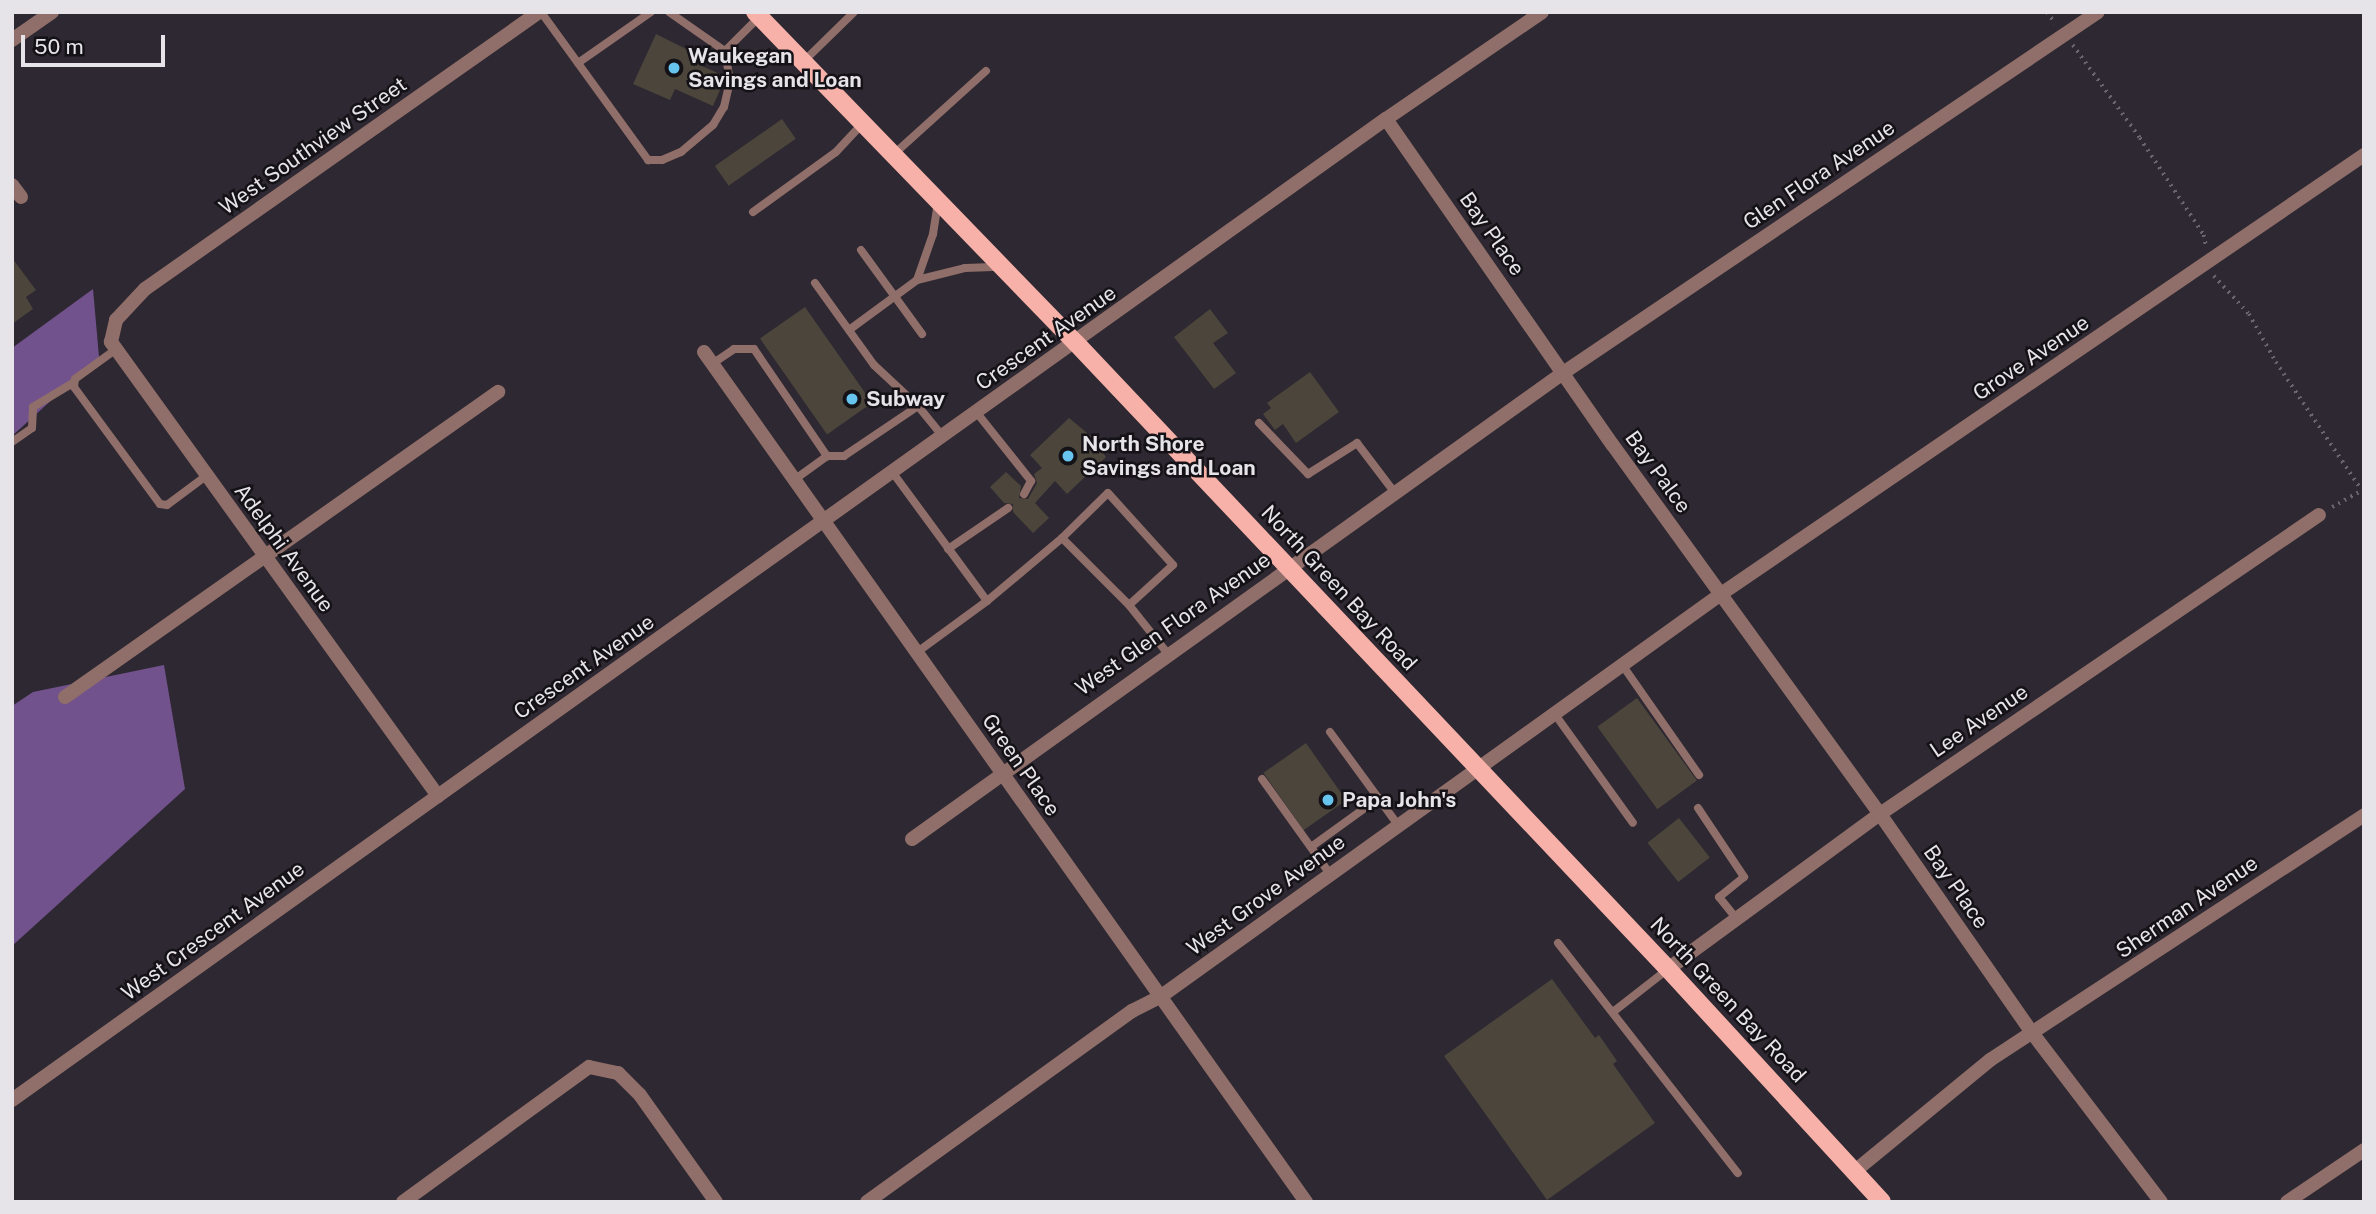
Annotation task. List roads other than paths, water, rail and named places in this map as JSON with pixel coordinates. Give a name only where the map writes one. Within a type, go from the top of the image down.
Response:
[{"type":"main road","name":"North Green Bay Road","points":[[759,14],[1076,343],[1478,768],[1668,969],[1882,1202]]},
{"type":"street","points":[[12,40],[52,12]]},
{"type":"street","name":"West Southview Street","points":[[115,350],[111,342],[117,320],[145,289],[540,12]]},
{"type":"street","name":"Crescent Avenue","points":[[438,796],[943,438],[1386,119],[1542,12]]},
{"type":"street","name":"Glen Flora Avenue","points":[[1563,373],[2098,12]]},
{"type":"street","name":"Bay Place","points":[[1386,119],[1563,373]]},
{"type":"street","name":"Grove Avenue","points":[[1721,594],[2364,155]]},
{"type":"street","name":"Adelphi Avenue","points":[[115,350],[438,796]]},
{"type":"street","name":"Green Place","points":[[704,352],[1306,1202]]},
{"type":"street","name":"West Glen Flora Avenue","points":[[912,839],[1563,373]]},
{"type":"street","name":"Bay Palce","points":[[1563,373],[1721,594]]},
{"type":"street","points":[[65,697],[498,393]]},
{"type":"street","name":"Lee Avenue","points":[[1668,969],[1880,814],[2319,515]]},
{"type":"street","name":"Bay Place","points":[[1721,594],[1880,814],[2033,1034],[2161,1202]]},
{"type":"street","name":"West Grove Avenue","points":[[867,1202],[1132,1011],[1160,997],[1721,594]]},
{"type":"street","name":"West Crescent Avenue","points":[[12,1100],[438,796]]},
{"type":"street","name":"Sherman Avenue","points":[[1855,1171],[1990,1060],[2364,815]]},
{"type":"street","points":[[402,1202],[589,1067],[605,1068],[618,1073],[640,1095],[716,1202]]},
{"type":"street","points":[[2287,1202],[2364,1150]]},
{"type":"lane","points":[[540,12],[648,160],[662,160],[681,152],[713,125],[724,107],[730,82],[725,51],[669,12]]},
{"type":"lane","points":[[578,63],[651,12]]},
{"type":"lane","points":[[803,62],[854,12]]},
{"type":"lane","points":[[725,51],[759,14]]},
{"type":"lane","points":[[894,154],[986,71]]},
{"type":"lane","points":[[752,212],[835,152],[863,123]]},
{"type":"lane","points":[[917,280],[937,221],[938,200]]},
{"type":"lane","points":[[861,250],[922,334]]},
{"type":"lane","points":[[849,330],[917,280],[965,268],[1003,267]]},
{"type":"lane","points":[[815,283],[874,365],[918,406],[943,438]]},
{"type":"lane","points":[[712,364],[734,349],[754,349],[827,456]]},
{"type":"lane","points":[[12,442],[32,428],[33,407],[73,383],[115,350]]},
{"type":"lane","points":[[73,383],[160,504],[167,505],[206,476]]},
{"type":"lane","points":[[794,480],[827,456],[844,456],[918,406]]},
{"type":"lane","points":[[977,413],[1031,481],[1024,494]]},
{"type":"lane","points":[[1259,423],[1308,474],[1357,443],[1395,493]]},
{"type":"lane","points":[[893,473],[987,601]]},
{"type":"lane","points":[[916,653],[987,601],[1062,538],[1108,494],[1173,565],[1129,605]]},
{"type":"lane","points":[[948,549],[1008,508]]},
{"type":"lane","points":[[1062,538],[1129,605],[1168,654]]},
{"type":"lane","points":[[1623,666],[1699,775]]},
{"type":"lane","points":[[1554,713],[1633,823]]},
{"type":"lane","points":[[1330,732],[1398,825]]},
{"type":"lane","points":[[1262,779],[1330,874]]},
{"type":"lane","points":[[1311,847],[1379,798]]},
{"type":"lane","points":[[1698,808],[1744,877],[1719,897],[1736,918]]},
{"type":"lane","points":[[1558,943],[1738,1173]]},
{"type":"lane","points":[[1612,1012],[1668,969]]},
{"type":"place","name":"Waukegan Savings and Loan","points":[[674,68]]},
{"type":"place","name":"Subway","points":[[852,399]]},
{"type":"place","name":"North Shore Savings and Loan","points":[[1068,456]]},
{"type":"place","name":"Papa John's","points":[[1328,800]]}]
